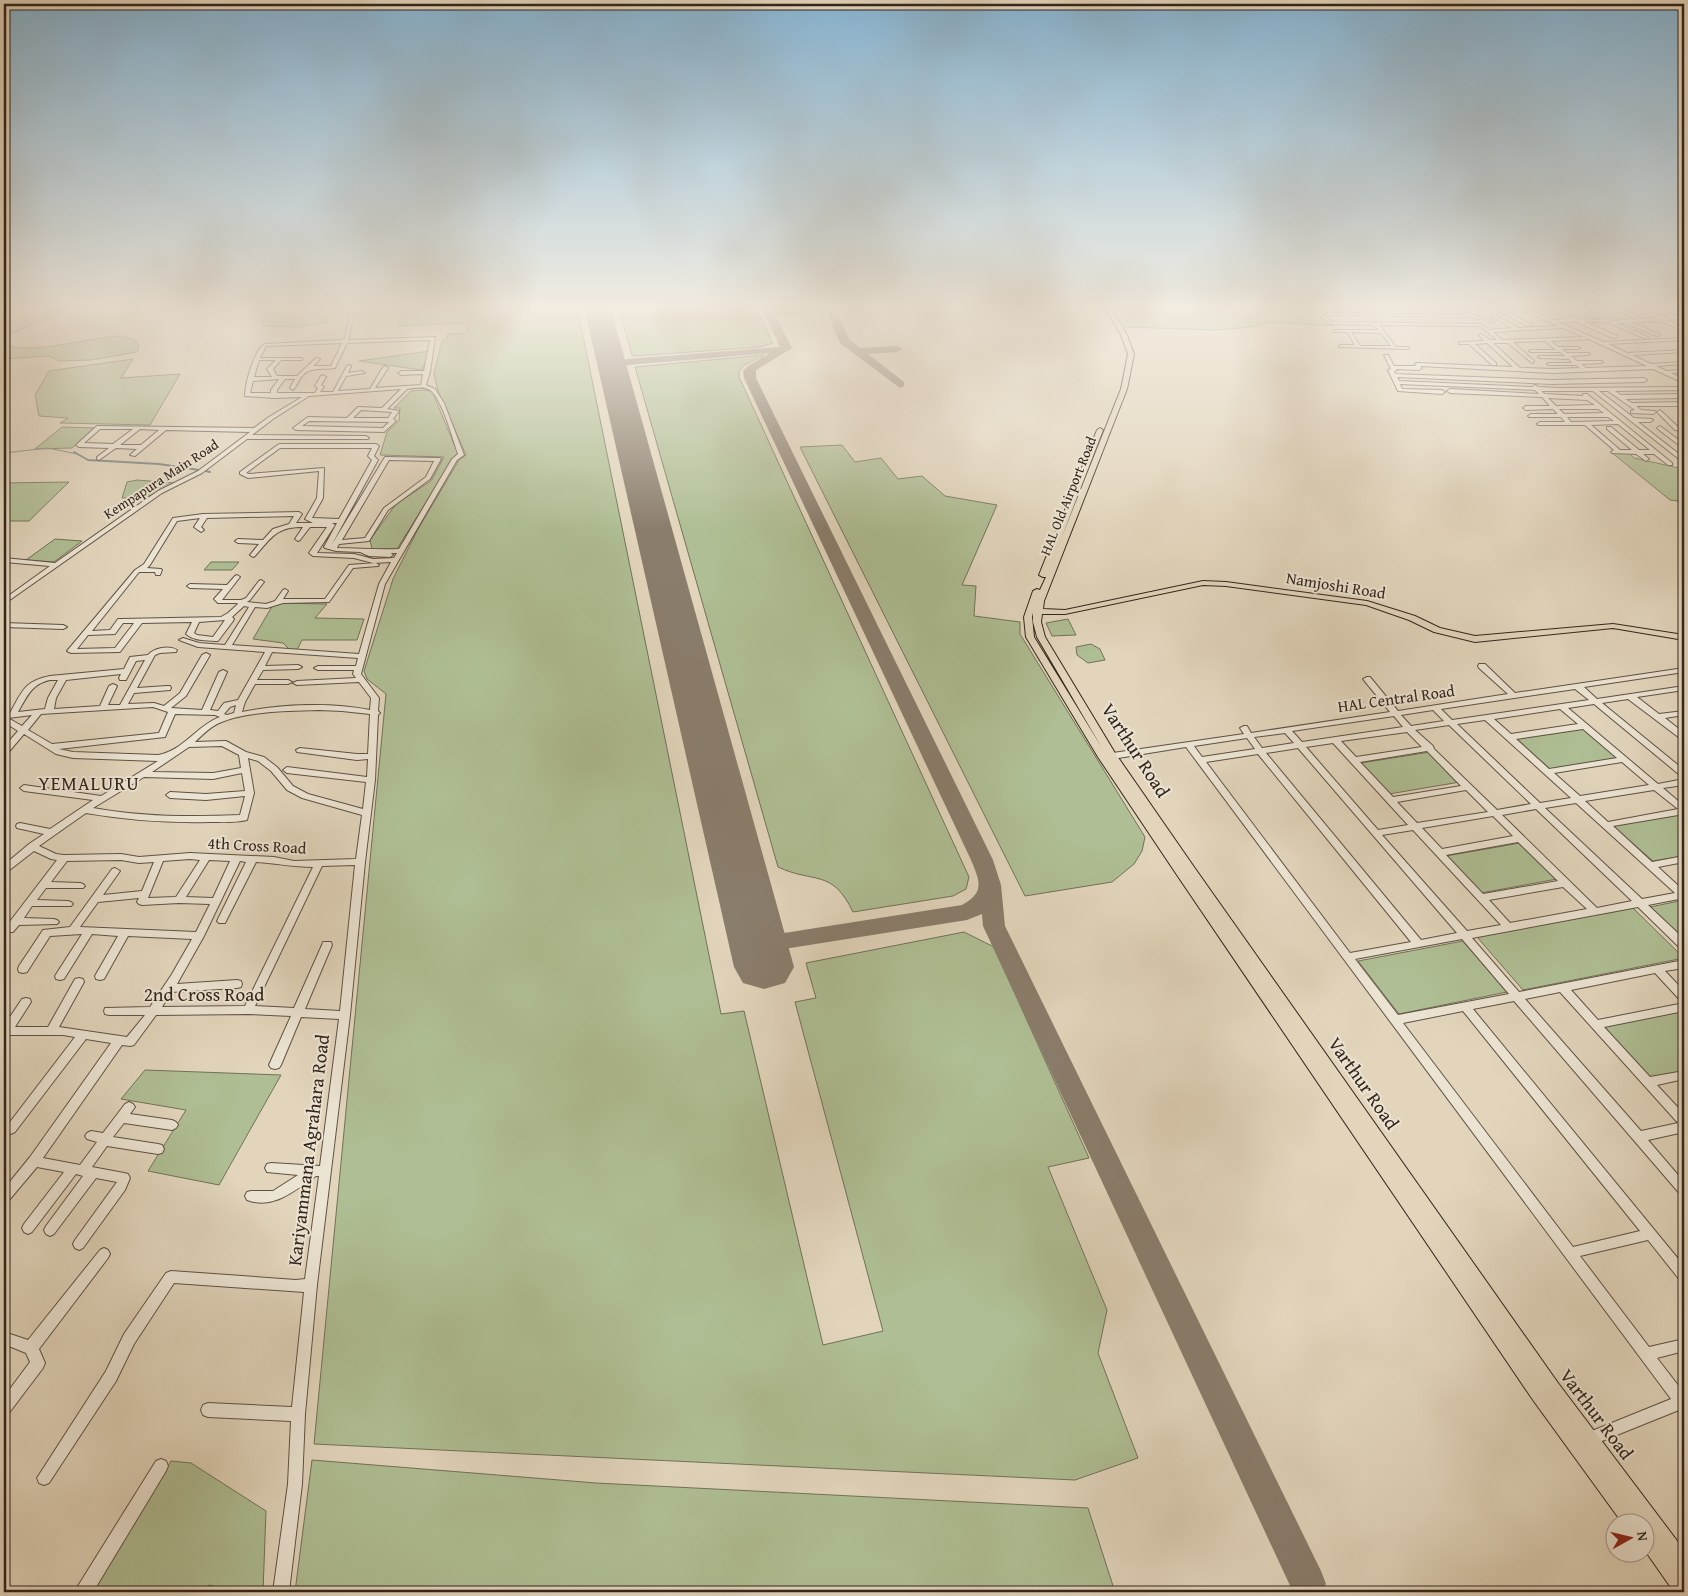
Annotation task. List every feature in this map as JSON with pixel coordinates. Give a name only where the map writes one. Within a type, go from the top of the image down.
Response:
[{"type":"main road","name":"HAL Old Airport Road","points":[[1034,608],[1068,510],[1120,391],[1121,380]]},
{"type":"main road","name":"HAL Old Airport Road","points":[[1034,608],[1040,601],[1123,380]]},
{"type":"main road","name":"Namjoshi Road","points":[[1034,608],[1065,612],[1203,583],[1226,584],[1367,602],[1412,618],[1437,630],[1475,639],[1613,626],[1684,637]]},
{"type":"main road","name":"Varthur Road","points":[[1034,608],[1027,624],[1030,637],[1108,757],[1533,1386],[1684,1564]]},
{"type":"main road","name":"Varthur Road","points":[[1582,1442],[1628,1514]]},
{"type":"main road","points":[[1656,1552],[1684,1591]]},
{"type":"street","points":[[252,380],[247,395],[308,395],[423,386],[435,392],[461,453],[455,459],[382,584],[358,668],[318,668]]},
{"type":"street","points":[[274,396],[274,390],[280,380]]},
{"type":"street","points":[[294,388],[297,380]]},
{"type":"street","points":[[317,394],[321,388],[318,386],[321,380]]},
{"type":"street","points":[[335,392],[342,380]]},
{"type":"street","points":[[372,390],[378,380]]},
{"type":"street","points":[[423,386],[425,380]]},
{"type":"street","points":[[1462,380],[1472,395]]},
{"type":"street","points":[[1503,380],[1530,382],[1623,380]]},
{"type":"street","points":[[1600,381],[1639,411]]},
{"type":"street","points":[[1588,398],[1472,395],[1400,390],[1397,382],[1537,390],[1684,388]]},
{"type":"street","points":[[1530,382],[1570,424]]},
{"type":"street","points":[[387,409],[404,388]]},
{"type":"street","points":[[1663,389],[1684,403]]},
{"type":"street","points":[[1579,390],[1670,464]]},
{"type":"street","points":[[1595,390],[1684,461]]},
{"type":"street","name":"Kempapura Main Road","points":[[4,602],[160,492],[217,460],[245,437],[308,395]]},
{"type":"street","points":[[1620,397],[1684,396]]},
{"type":"street","points":[[1565,400],[1573,407]]},
{"type":"street","points":[[1631,405],[1674,405],[1684,403]]},
{"type":"street","points":[[1674,405],[1684,411]]},
{"type":"street","points":[[1526,408],[1600,407]]},
{"type":"street","points":[[348,420],[360,408],[396,409],[395,413],[398,414],[398,421],[393,421],[384,430],[296,428],[308,418],[316,419],[348,420],[393,422]]},
{"type":"street","points":[[1622,412],[1656,412],[1677,429],[1684,429]]},
{"type":"street","points":[[292,428],[307,415],[314,415],[316,419]]},
{"type":"street","points":[[1531,416],[1609,415]]},
{"type":"street","points":[[1632,420],[1650,420]]},
{"type":"street","points":[[1586,423],[1616,452],[1684,451]]},
{"type":"street","points":[[1540,424],[1620,423]]},
{"type":"street","points":[[142,447],[80,445],[99,427],[255,430]]},
{"type":"street","points":[[100,458],[138,428]]},
{"type":"street","points":[[133,455],[165,428]]},
{"type":"street","points":[[1609,428],[1646,459]]},
{"type":"street","points":[[1660,428],[1684,447]]},
{"type":"street","points":[[245,437],[366,438]]},
{"type":"street","points":[[342,521],[313,522],[308,519],[320,498],[322,469],[248,476],[242,473],[279,446],[376,446],[371,456],[375,460],[328,548],[359,549],[369,554],[396,558]]},
{"type":"street","points":[[333,549],[337,542],[387,458],[438,459],[428,478],[386,509],[367,540],[337,542]]},
{"type":"street","points":[[140,620],[118,649],[114,651],[71,652],[137,570],[147,565],[175,519],[205,516],[299,514],[291,525]]},
{"type":"street","points":[[201,530],[197,527],[205,516]]},
{"type":"street","points":[[254,555],[275,530],[291,525],[332,525],[312,553],[315,555],[354,556],[370,563]]},
{"type":"street","points":[[298,539],[308,525]]},
{"type":"street","points":[[238,541],[265,542]]},
{"type":"street","points":[[237,577],[218,599],[220,602],[267,606],[278,602],[327,601],[351,566],[396,558]]},
{"type":"street","points":[[4,560],[56,565]]},
{"type":"street","points":[[137,570],[155,569],[159,570],[158,574]]},
{"type":"street","points":[[85,633],[112,632],[121,621],[228,617],[248,599],[261,582]]},
{"type":"street","points":[[190,586],[229,587]]},
{"type":"street","points":[[278,602],[284,591]]},
{"type":"street","points":[[227,647],[252,608]]},
{"type":"street","points":[[197,619],[190,634],[195,637],[215,639],[230,619],[228,617]]},
{"type":"street","points":[[4,625],[63,627]]},
{"type":"street","points":[[183,640],[198,645],[362,656]]},
{"type":"street","points":[[124,705],[151,657],[158,651],[173,650]]},
{"type":"street","points":[[237,716],[241,702],[270,650]]},
{"type":"street","points":[[50,747],[160,735],[169,710],[183,694],[206,656]]},
{"type":"street","points":[[13,714],[33,682],[43,678],[62,678],[84,672],[125,674],[134,659],[151,657]]},
{"type":"street","points":[[1482,666],[1514,696]]},
{"type":"street","points":[[260,668],[298,667]]},
{"type":"street","name":"Kariyammana Agrahara Road","points":[[280,1587],[294,1484],[298,1414],[320,1171],[345,1015],[360,862],[371,780],[376,713],[375,698],[357,674],[358,668]]},
{"type":"street","name":"HAL Central Road","points":[[1108,757],[1188,744],[1246,731],[1286,729],[1684,670]]},
{"type":"street","points":[[206,712],[223,672]]},
{"type":"street","points":[[49,711],[52,698],[62,678]]},
{"type":"street","points":[[1367,679],[1409,728],[1594,911]]},
{"type":"street","points":[[297,683],[362,680]]},
{"type":"street","points":[[252,682],[288,682]]},
{"type":"street","points":[[103,707],[113,686]]},
{"type":"street","points":[[1577,686],[1684,774]]},
{"type":"street","points":[[134,687],[167,688]]},
{"type":"street","points":[[1199,760],[1684,688]]},
{"type":"street","points":[[1630,696],[1684,737]]},
{"type":"street","points":[[4,870],[51,832],[145,775],[187,745],[223,716],[227,705],[241,702]]},
{"type":"street","points":[[4,718],[13,714],[124,705],[154,705],[169,710],[206,712],[223,716],[300,708],[345,708],[376,713]]},
{"type":"street","points":[[1560,706],[1684,811]]},
{"type":"street","points":[[1434,707],[1684,945]]},
{"type":"street","points":[[4,752],[39,712]]},
{"type":"street","points":[[1658,717],[1684,713]]},
{"type":"street","points":[[1488,717],[1684,895]]},
{"type":"street","points":[[4,718],[50,747],[73,755],[168,757]]},
{"type":"street","points":[[1509,737],[1584,726]]},
{"type":"street","points":[[1286,729],[1684,1190]]},
{"type":"street","points":[[1246,731],[1260,751],[1418,944]]},
{"type":"street","points":[[1335,740],[1508,927]]},
{"type":"street","points":[[187,745],[223,743],[242,754],[261,759],[274,769],[290,788],[305,796],[366,813]]},
{"type":"street","points":[[1188,744],[1683,1402],[1582,1442]]},
{"type":"street","points":[[1354,760],[1430,748]]},
{"type":"street","points":[[300,750],[357,757],[372,756]]},
{"type":"street","points":[[85,810],[124,817],[193,820],[244,818],[250,793],[242,754]]},
{"type":"street","points":[[1547,772],[1624,760]]},
{"type":"street","points":[[145,775],[213,776],[246,770]]},
{"type":"street","points":[[287,770],[371,780]]},
{"type":"street","points":[[1375,833],[1684,782]]},
{"type":"street","points":[[1391,800],[1469,787]]},
{"type":"street","points":[[24,788],[104,799]]},
{"type":"street","points":[[170,795],[206,797],[250,793]]},
{"type":"street","points":[[1605,825],[1684,811]]},
{"type":"street","points":[[20,826],[51,832]]},
{"type":"street","points":[[1439,852],[1521,838]]},
{"type":"street","name":"4th Cross Road","points":[[32,846],[54,857],[64,858],[206,857],[294,864],[319,863],[248,1010]]},
{"type":"street","points":[[179,900],[206,857]]},
{"type":"street","points":[[9,930],[64,858]]},
{"type":"street","points":[[160,858],[142,902],[179,900],[217,901]]},
{"type":"street","points":[[5,1031],[51,1031],[130,1042],[155,1011],[170,988],[217,901],[236,859]]},
{"type":"street","points":[[1650,865],[1684,859]]},
{"type":"street","points":[[222,920],[252,860]]},
{"type":"street","points":[[319,863],[360,862]]},
{"type":"street","points":[[73,930],[115,871]]},
{"type":"street","points":[[1481,898],[1565,883]]},
{"type":"street","points":[[43,885],[80,886]]},
{"type":"street","points":[[95,899],[145,894]]},
{"type":"street","points":[[1347,957],[1684,895]]},
{"type":"street","points":[[30,903],[68,904]]},
{"type":"street","points":[[17,921],[54,922]]},
{"type":"street","points":[[23,969],[47,932],[90,930],[199,936]]},
{"type":"street","points":[[60,976],[90,930]]},
{"type":"street","points":[[100,976],[125,932]]},
{"type":"street","points":[[274,1065],[328,945]]},
{"type":"street","points":[[1395,1020],[1684,964]]},
{"type":"street","points":[[1656,969],[1684,997]]},
{"type":"street","points":[[51,1031],[79,982]]},
{"type":"street","name":"2nd Cross Road","points":[[170,988],[237,984]]},
{"type":"street","points":[[1562,987],[1684,1122]]},
{"type":"street","points":[[5,1031],[26,1002]]},
{"type":"street","points":[[1465,1006],[1684,1275]]},
{"type":"street","points":[[1596,1024],[1684,1007]]},
{"type":"street","name":"2nd Cross Road","points":[[109,1012],[248,1010],[345,1015]]},
{"type":"street","points":[[12,1129],[83,1035]]},
{"type":"street","points":[[6,1195],[34,1161],[119,1041]]},
{"type":"street","points":[[1648,1082],[1684,1075]]},
{"type":"street","points":[[28,1228],[83,1170],[129,1107]]},
{"type":"street","points":[[121,1118],[172,1125]]},
{"type":"street","points":[[1638,1137],[1684,1127]]},
{"type":"street","points":[[91,1136],[158,1149]]},
{"type":"street","points":[[34,1161],[124,1178],[123,1183],[79,1244]]},
{"type":"street","points":[[271,1168],[320,1171]]},
{"type":"street","points":[[50,1230],[83,1170]]},
{"type":"street","points":[[251,1196],[275,1196],[320,1171]]},
{"type":"street","points":[[1570,1253],[1651,1234]]},
{"type":"street","points":[[31,1348],[104,1254]]},
{"type":"street","points":[[44,1478],[111,1376],[128,1339],[171,1277],[296,1286],[311,1285]]},
{"type":"street","points":[[4,1338],[31,1348],[38,1363],[4,1408]]},
{"type":"street","points":[[1646,1354],[1684,1345]]},
{"type":"street","points":[[208,1410],[298,1414]]},
{"type":"street","points":[[84,1592],[161,1466]]},
{"type":"green space","points":[[43,380],[176,380],[150,425],[60,423],[68,418],[39,416],[35,395]]},
{"type":"green space","points":[[436,380],[592,380],[721,1014],[744,1011],[823,1345],[883,1331],[795,1002],[816,998],[806,963],[964,932],[994,947],[1089,1158],[1048,1167],[1107,1310],[1098,1353],[1138,1458],[1075,1480],[314,1444],[386,694],[367,679],[364,671],[393,579],[418,529],[459,460],[466,455],[438,391]]},
{"type":"green space","points":[[639,380],[741,380],[969,877],[966,889],[953,896],[853,912],[845,898],[830,883],[778,867]]},
{"type":"green space","points":[[411,391],[432,391],[458,454],[453,459],[397,549],[372,549],[370,540],[396,504],[431,481],[444,457],[380,455],[387,432],[399,421],[400,408],[394,408]]},
{"type":"green space","points":[[62,427],[95,428],[72,448],[35,449]]},
{"type":"green space","points":[[842,445],[855,462],[881,458],[898,479],[922,476],[945,496],[997,505],[962,585],[976,586],[974,616],[1020,622],[1020,634],[1145,837],[1142,851],[1134,864],[1112,882],[1025,896],[800,447]]},
{"type":"green space","points":[[1611,452],[1628,452],[1634,458],[1679,468],[1684,472],[1684,502],[1670,500]]},
{"type":"green space","points":[[137,480],[174,483],[145,498],[122,498],[127,482]]},
{"type":"green space","points":[[69,482],[29,521],[4,521],[4,483]]},
{"type":"green space","points":[[55,539],[82,541],[54,562],[26,560]]},
{"type":"green space","points":[[211,562],[239,562],[232,570],[204,570]]},
{"type":"green space","points":[[274,603],[327,604],[315,618],[364,619],[357,640],[302,640],[297,650],[290,650],[283,643],[253,639]]},
{"type":"green space","points":[[1068,619],[1076,635],[1052,636],[1046,623]]},
{"type":"green space","points":[[1091,644],[1100,649],[1105,660],[1088,663],[1077,655],[1076,647]]},
{"type":"green space","points":[[1583,729],[1617,758],[1550,769],[1517,739]]},
{"type":"green space","points":[[1430,752],[1460,782],[1389,794],[1361,763]]},
{"type":"green space","points":[[1684,814],[1684,856],[1653,861],[1613,826]]},
{"type":"green space","points":[[1520,843],[1557,879],[1481,893],[1446,856]]},
{"type":"green space","points":[[1684,900],[1684,939],[1650,907]]},
{"type":"green space","points":[[1633,908],[1684,958],[1523,990],[1477,937]]},
{"type":"green space","points":[[1463,941],[1507,992],[1399,1014],[1358,961]]},
{"type":"green space","points":[[1684,1010],[1684,1071],[1651,1078],[1604,1027]]},
{"type":"green space","points":[[145,1070],[281,1075],[219,1185],[148,1171],[186,1110],[121,1099]]},
{"type":"green space","points":[[312,1460],[596,1483],[1088,1508],[1115,1592],[295,1592]]},
{"type":"green space","points":[[171,1461],[191,1463],[266,1511],[263,1592],[239,1592],[209,1585],[205,1592],[92,1592]]},
{"type":"waterway","points":[[9,452],[4,453],[48,448],[77,454]]},
{"type":"waterway","points":[[74,452],[88,460],[159,464],[199,470]]},
{"type":"waterway","points":[[206,471],[210,472]]},
{"type":"taxiway","points":[[751,380],[982,860],[990,885],[988,896],[967,912],[759,945]]},
{"type":"taxiway","points":[[895,380],[900,384]]},
{"type":"taxiway","points":[[991,893],[994,926],[1308,1584]]},
{"type":"runway","points":[[616,380],[764,967]]},
{"type":"district","name":"YEMALURU","points":[[89,783]]}]
